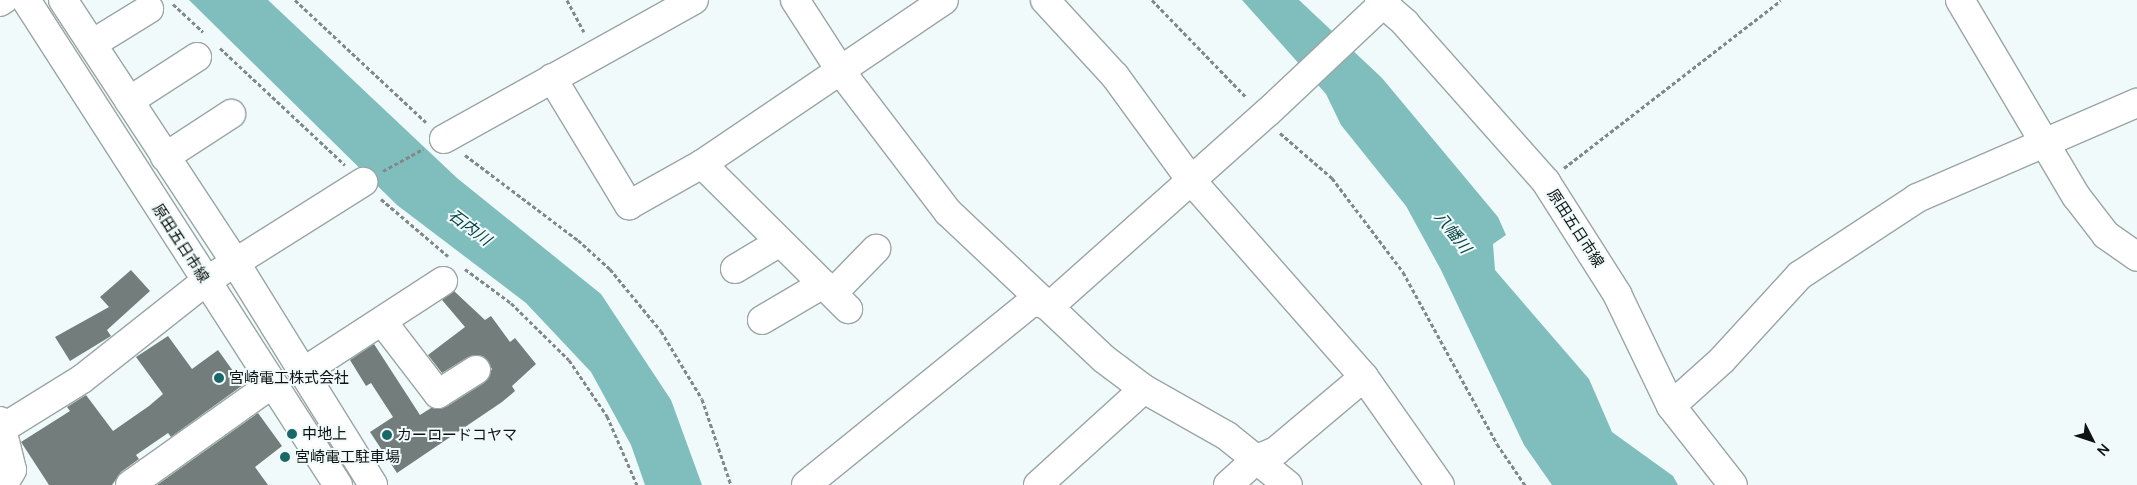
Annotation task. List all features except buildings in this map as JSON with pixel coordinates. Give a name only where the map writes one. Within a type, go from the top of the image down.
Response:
[{"type":"street","name":"原田五日市線","points":[[26,0],[338,485]]},
{"type":"street","points":[[63,0],[235,262],[373,485]]},
{"type":"street","points":[[436,143],[694,0]]},
{"type":"street","points":[[795,0],[842,73],[948,212],[1050,306],[1104,359],[1144,389],[1227,436],[1288,485]]},
{"type":"street","points":[[552,78],[630,205],[702,164],[842,73],[944,0]]},
{"type":"street","points":[[1044,0],[1115,76],[1190,179],[1364,377],[1440,485]]},
{"type":"street","points":[[1960,0],[2095,222],[2137,257]]},
{"type":"street","name":"原田五日市線","points":[[1381,4],[1405,23],[1546,182],[1617,294],[1671,406],[1733,485]]},
{"type":"street","points":[[1050,306],[1265,114],[1381,4]]},
{"type":"street","points":[[92,44],[159,5]]},
{"type":"street","points":[[129,101],[209,48]]},
{"type":"street","points":[[1671,406],[1722,360],[1800,275],[1917,198],[2046,144],[2137,102]]},
{"type":"street","points":[[165,157],[231,114]]},
{"type":"street","points":[[702,164],[835,296]]},
{"type":"street","points":[[3,485],[12,470],[2,424],[82,379],[206,281],[370,178]]},
{"type":"street","points":[[735,269],[780,242]]},
{"type":"street","points":[[762,320],[835,296],[876,249]]},
{"type":"street","points":[[303,372],[382,321],[453,270]]},
{"type":"street","points":[[806,485],[1032,301],[1050,306]]},
{"type":"street","points":[[382,321],[438,394],[476,370]]},
{"type":"street","points":[[1228,485],[1257,459],[1276,451],[1364,377]]},
{"type":"street","points":[[130,485],[272,384]]},
{"type":"street","points":[[1038,485],[1144,389]]},
{"type":"path","points":[[295,0],[436,143],[578,240],[610,269],[656,324],[702,399],[731,485]]},
{"type":"path","points":[[566,0],[596,54]]},
{"type":"path","points":[[1152,0],[1265,114],[1332,178],[1403,272],[1497,444],[1525,485]]},
{"type":"path","points":[[1546,182],[1781,0]]},
{"type":"path","points":[[159,5],[209,48],[370,178],[453,270],[511,303],[569,360],[607,416],[637,485]]},
{"type":"path","points":[[370,178],[436,143]]},
{"type":"water","name":"石内川","points":[[189,0],[268,0],[457,178],[601,294],[671,400],[702,485],[645,485],[631,445],[591,372],[526,303],[397,205]]},
{"type":"water","name":"八幡川","points":[[1242,0],[1299,0],[1382,78],[1498,217],[1506,235],[1493,244],[1495,270],[1589,379],[1612,432],[1673,476],[1678,485],[1552,485],[1524,445],[1441,270],[1406,206],[1341,125],[1326,94]]},
{"type":"place","name":"宮崎電工株式会社","points":[[219,378]]},
{"type":"place","name":"中地上","points":[[292,434]]},
{"type":"place","name":"カーロードコヤマ","points":[[387,435]]},
{"type":"place","name":"宮崎電工駐車場","points":[[285,457]]}]
